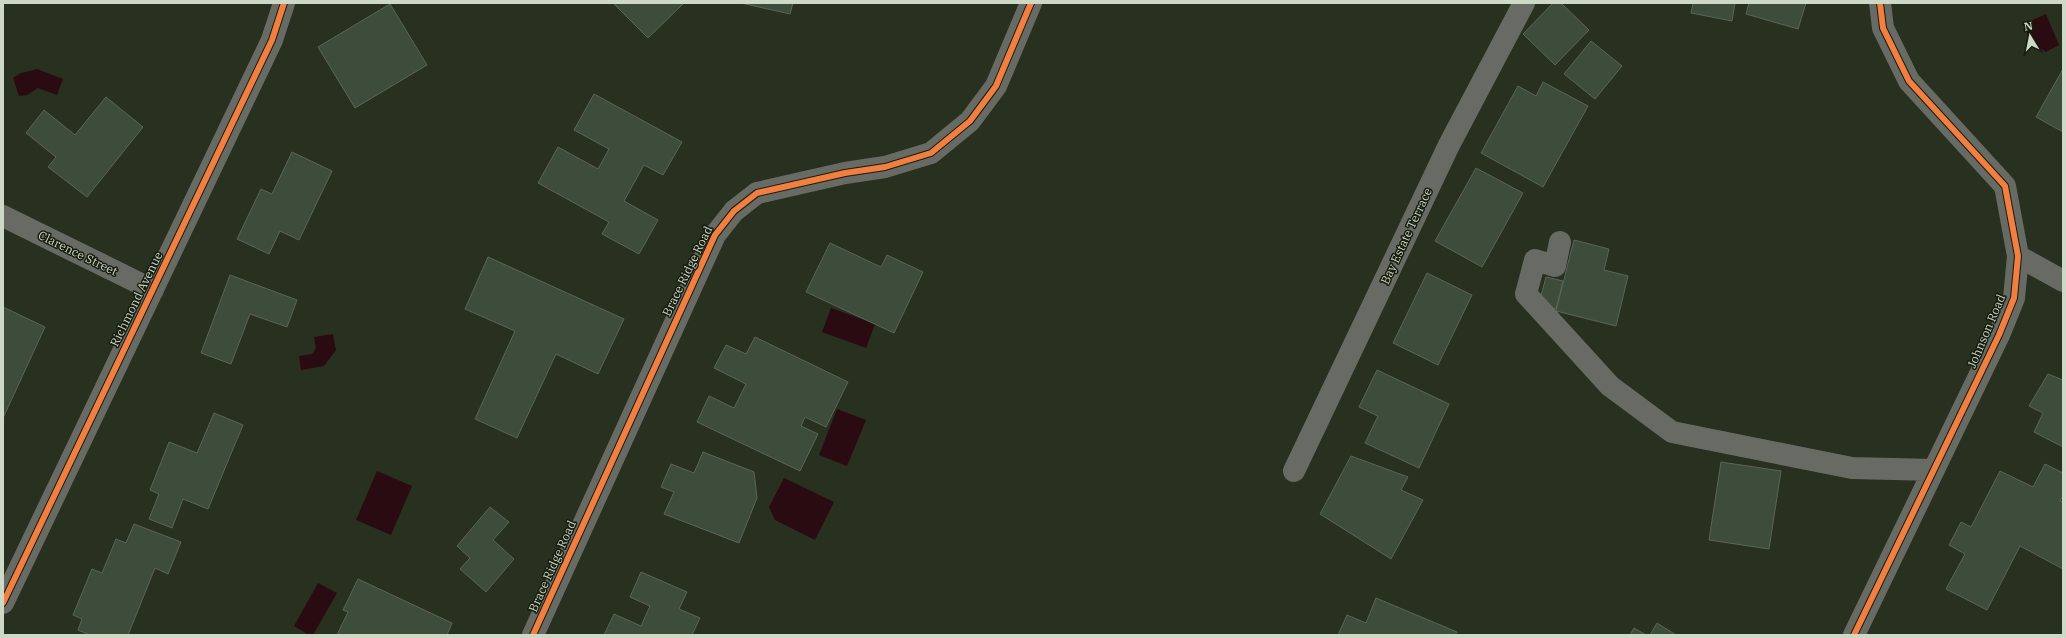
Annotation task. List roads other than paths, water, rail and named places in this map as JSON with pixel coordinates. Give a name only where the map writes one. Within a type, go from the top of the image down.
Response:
[{"type":"street","name":"Richmond Avenue","points":[[3,603],[272,40],[284,3]]},
{"type":"street","name":"Brace Ridge Road","points":[[534,635],[715,235],[734,211],[757,194],[845,173],[885,167],[931,152],[970,121],[996,86],[1031,3]]},
{"type":"street","name":"Bay Estate Terrace","points":[[1294,471],[1449,145],[1524,3]]},
{"type":"street","name":"Johnson Road","points":[[1854,635],[1999,335],[2014,298],[2018,256],[2005,186],[1909,81],[1883,28],[1880,3]]},
{"type":"street","name":"Clarence Street","points":[[3,216],[152,290]]},
{"type":"street","points":[[1560,242],[1554,266],[1534,260],[1526,294],[1610,386],[1672,432],[1852,468],[1934,470]]},
{"type":"street","points":[[2018,256],[2063,280]]}]
